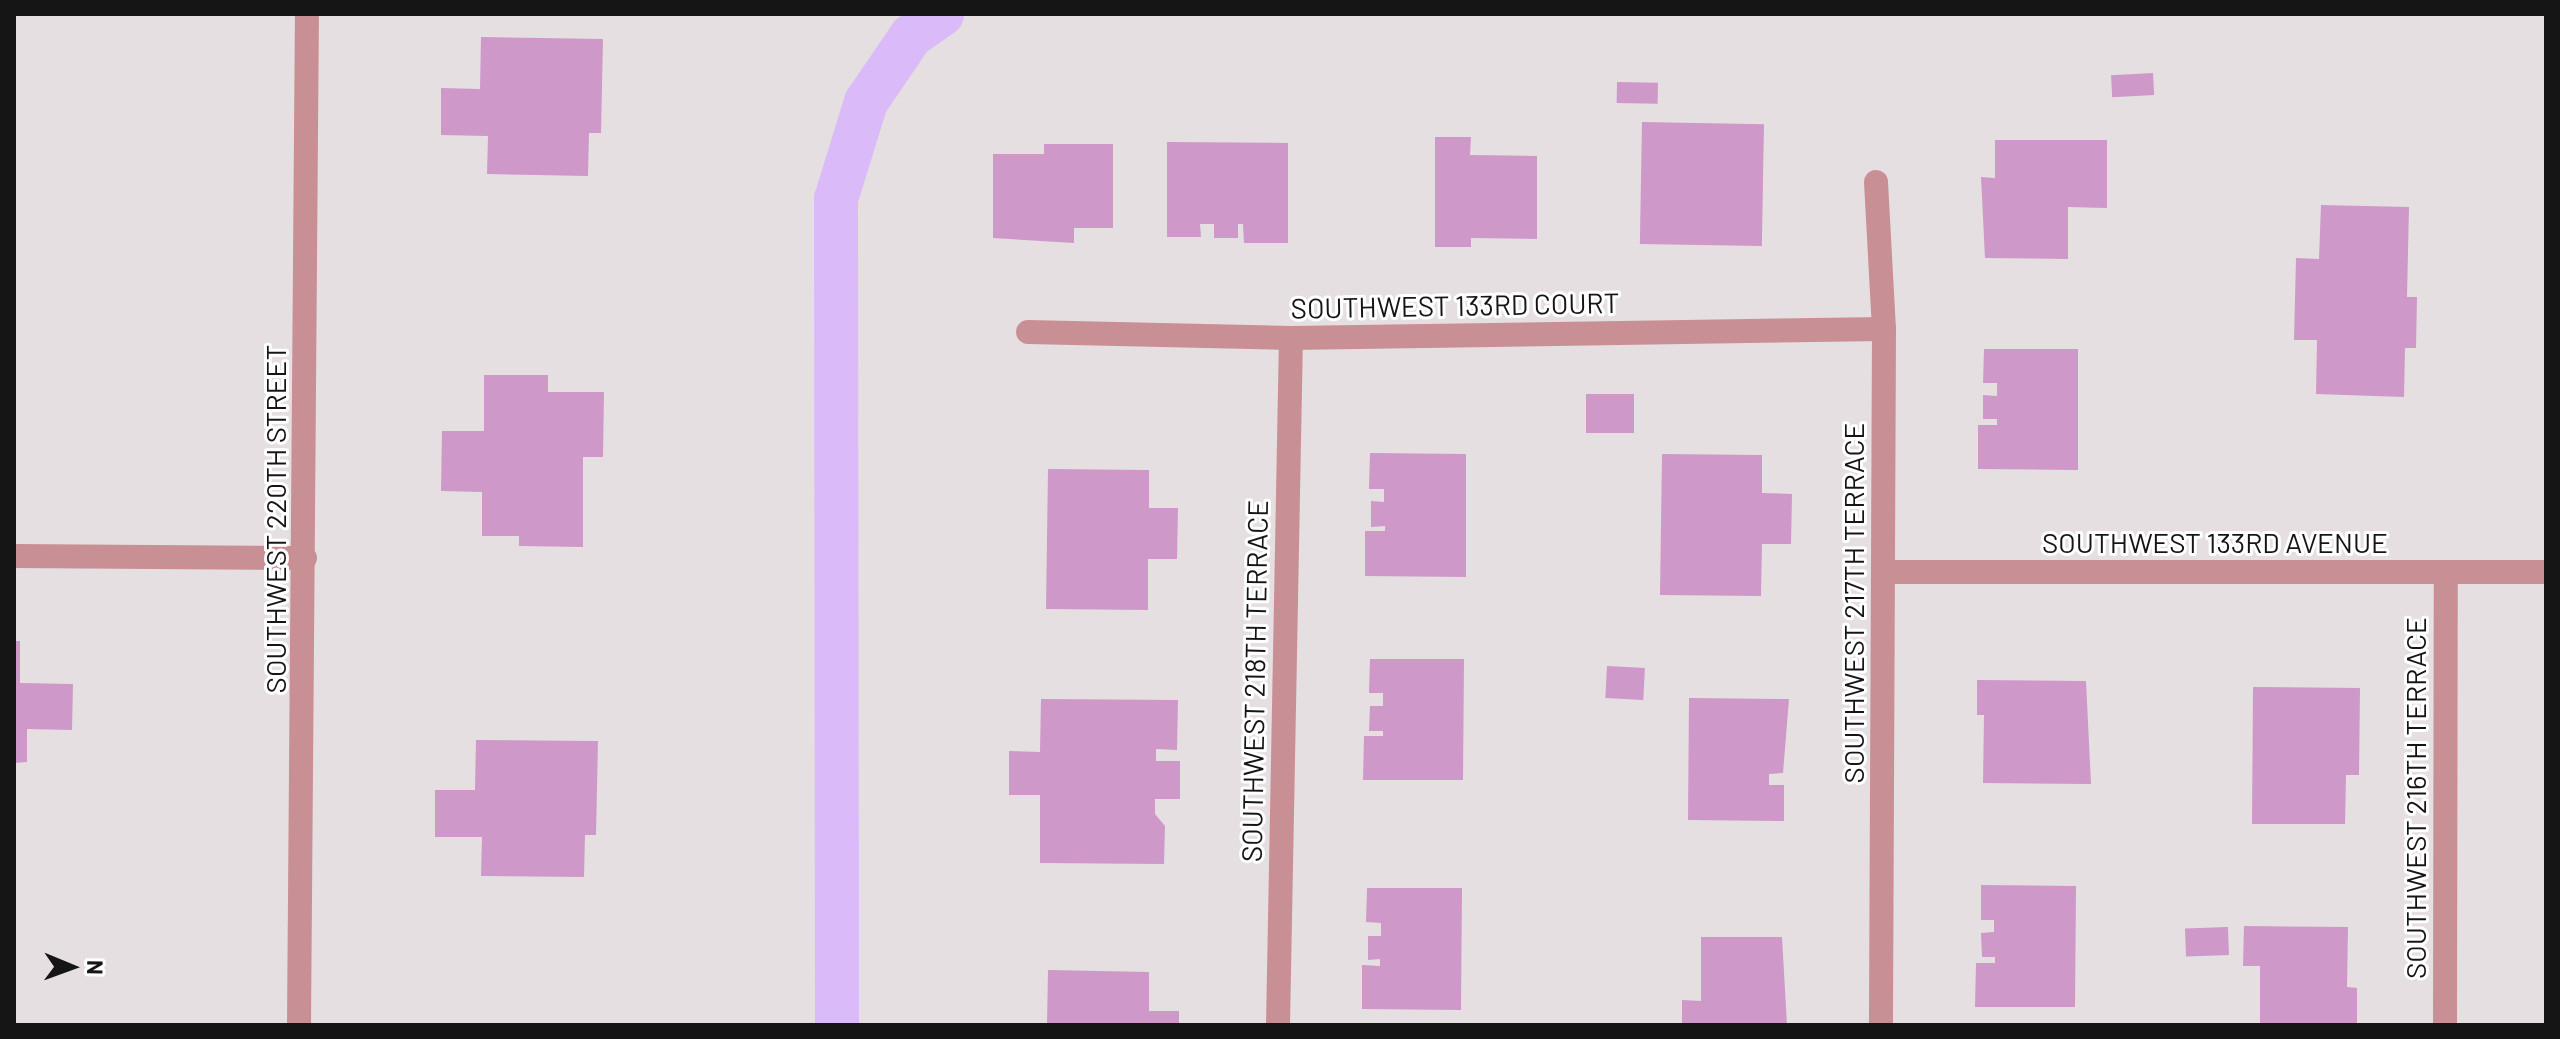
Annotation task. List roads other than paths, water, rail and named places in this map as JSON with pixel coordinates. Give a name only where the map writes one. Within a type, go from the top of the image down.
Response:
[{"type":"street","name":"SOUTHWEST 220TH STREET","points":[[299,1025],[307,14]]},
{"type":"street","name":"SOUTHWEST 217TH TERRACE","points":[[1876,182],[1884,329],[1881,1025]]},
{"type":"street","name":"SOUTHWEST 133RD COURT","points":[[1028,332],[1291,338],[1884,329]]},
{"type":"street","name":"SOUTHWEST 218TH TERRACE","points":[[1278,1025],[1291,338]]},
{"type":"street","points":[[14,556],[305,558]]},
{"type":"street","name":"SOUTHWEST 133RD AVENUE","points":[[1884,572],[2546,572]]},
{"type":"street","name":"SOUTHWEST 216TH TERRACE","points":[[2445,1025],[2446,572]]},
{"type":"waterway","points":[[837,1025],[836,199],[866,102],[911,36],[942,14]]}]
